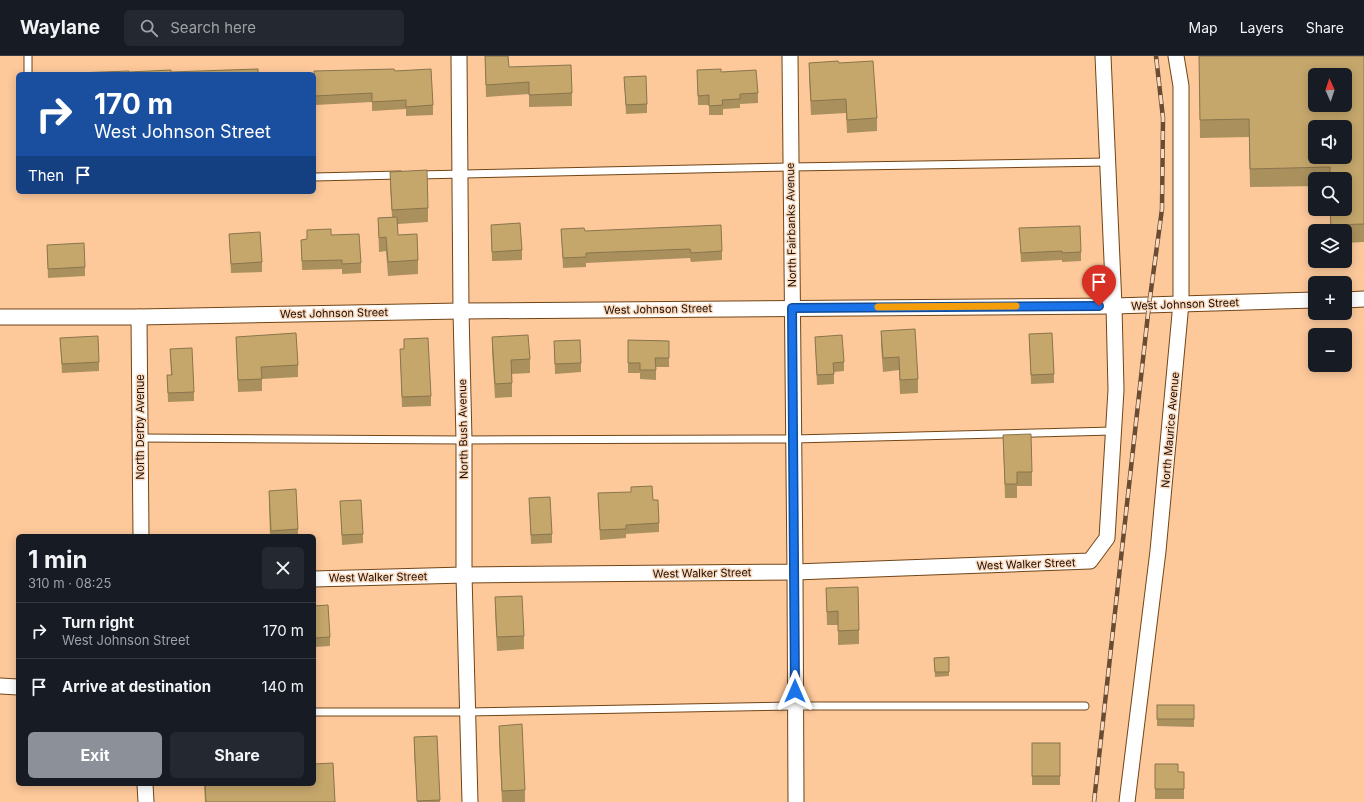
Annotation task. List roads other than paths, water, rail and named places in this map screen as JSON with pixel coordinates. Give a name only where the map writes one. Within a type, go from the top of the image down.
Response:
[{"type":"street","name":"North Bush Avenue","points":[[459,56],[461,311],[464,440],[464,575],[470,802]]},
{"type":"street","name":"North Fairbanks Avenue","points":[[790,56],[796,802]]},
{"type":"street","points":[[1103,56],[1114,306],[1116,390],[1113,431]]},
{"type":"street","name":"North Maurice Avenue","points":[[1127,802],[1158,551],[1181,303],[1181,86],[1176,56]]},
{"type":"street","points":[[1352,300],[1364,299]]},
{"type":"street","name":"West Johnson Street","points":[[0,317],[139,317],[461,311],[1114,306],[1308,300]]},
{"type":"street","name":"North Derby Avenue","points":[[139,317],[141,534]]},
{"type":"street","name":"West Walker Street","points":[[316,579],[464,575],[795,572],[1090,561],[1106,538],[1113,431]]},
{"type":"street","points":[[0,686],[16,687]]},
{"type":"street","points":[[145,786],[146,802]]},
{"type":"lane","points":[[28,56],[28,72]]},
{"type":"lane","points":[[316,177],[1108,162]]},
{"type":"lane","points":[[140,438],[464,440],[794,439],[1113,431]]},
{"type":"lane","points":[[316,712],[467,712],[795,706],[1085,706]]},
{"type":"railway","points":[[1094,802],[1149,305],[1162,209],[1163,118],[1156,56]]}]
